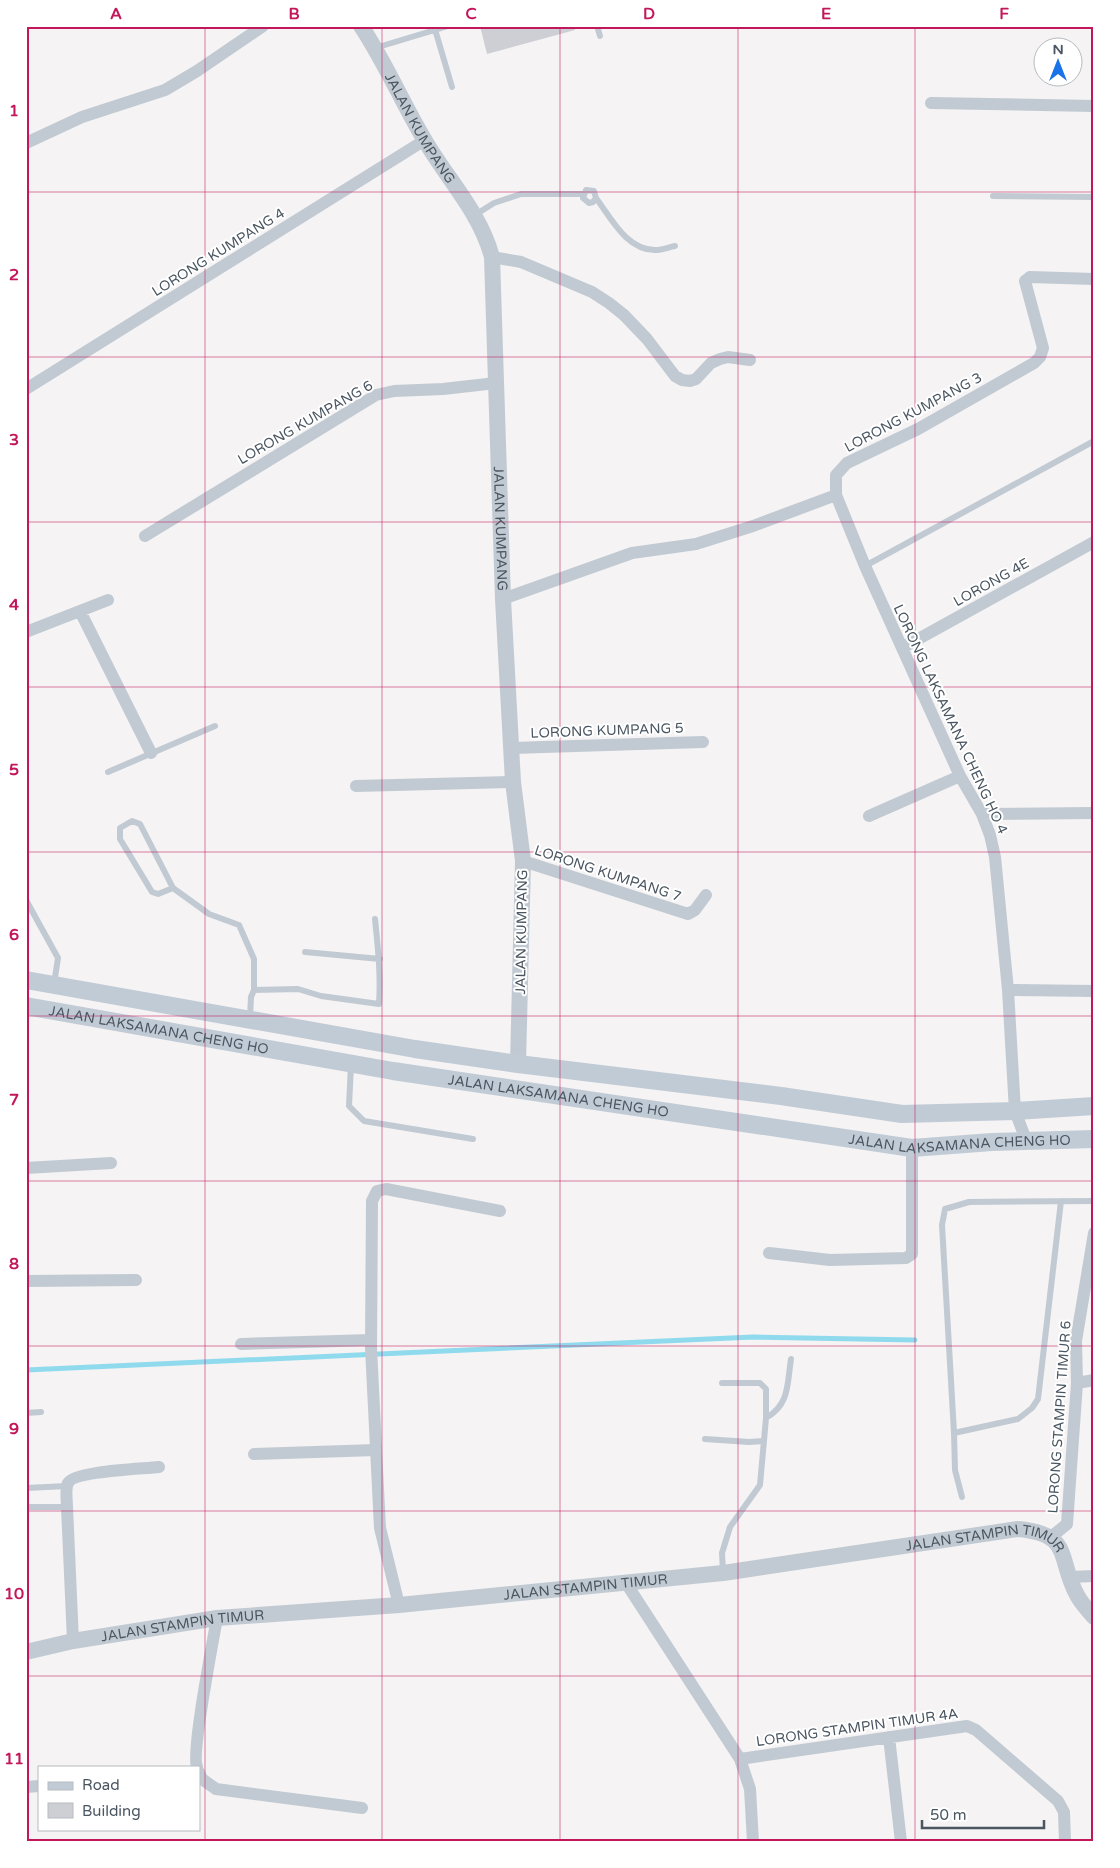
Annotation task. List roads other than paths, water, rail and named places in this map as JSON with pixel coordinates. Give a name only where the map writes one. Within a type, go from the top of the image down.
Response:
[{"type":"main road","name":"JALAN LAKSAMANA CHENG HO","points":[[28,978],[53,985],[414,1049],[518,1064],[781,1096],[902,1114],[1014,1111],[1094,1106]]},
{"type":"main road","name":"JALAN LAKSAMANA CHENG HO","points":[[26,1006],[351,1063],[912,1148],[1026,1140],[1094,1139]]},
{"type":"street","points":[[26,143],[82,117],[165,90],[197,71],[263,26]]},
{"type":"street","name":"JALAN KUMPANG","points":[[361,26],[425,140],[475,215],[489,245],[492,257],[503,599],[513,782],[523,861],[518,1064]]},
{"type":"street","points":[[932,103],[1094,106]]},
{"type":"street","name":"LORONG KUMPANG 4","points":[[26,389],[425,140]]},
{"type":"street","points":[[492,257],[521,262],[592,292],[609,303],[641,333],[675,376],[682,380],[690,381],[696,379],[711,363],[720,358],[728,357],[750,360]]},
{"type":"street","name":"LORONG KUMPANG 3","points":[[836,496],[836,475],[847,463],[918,429],[1034,363],[1040,357],[1043,348],[1025,281],[1030,277],[1094,279]]},
{"type":"street","name":"LORONG KUMPANG 6","points":[[145,536],[376,394],[496,383]]},
{"type":"street","points":[[503,599],[632,553],[696,544],[836,496]]},
{"type":"street","name":"LORONG LAKSAMANA CHENG HO 4","points":[[836,496],[865,566],[960,776],[982,814],[990,835],[995,856],[1008,990],[1014,1111],[1026,1140]]},
{"type":"street","name":"LORONG 4E","points":[[902,648],[1094,542]]},
{"type":"street","points":[[26,632],[108,600]]},
{"type":"street","points":[[80,611],[151,753]]},
{"type":"street","name":"LORONG KUMPANG 5","points":[[512,748],[703,742]]},
{"type":"street","points":[[869,816],[960,776]]},
{"type":"street","points":[[356,786],[513,782]]},
{"type":"street","points":[[982,814],[1094,813]]},
{"type":"street","name":"LORONG KUMPANG 7","points":[[523,861],[688,914],[695,910],[706,896]]},
{"type":"street","points":[[1008,990],[1094,991]]},
{"type":"street","points":[[769,1253],[830,1260],[906,1258],[912,1254],[912,1148]]},
{"type":"street","points":[[26,1168],[111,1163]]},
{"type":"street","points":[[399,1605],[380,1528],[371,1344],[372,1200],[377,1191],[386,1189],[500,1211]]},
{"type":"street","name":"LORONG STAMPIN TIMUR 6","points":[[1051,1537],[1067,1524],[1077,1383],[1076,1341],[1094,1233]]},
{"type":"street","points":[[26,1281],[136,1280]]},
{"type":"street","points":[[241,1344],[371,1344]]},
{"type":"street","points":[[1077,1383],[1094,1380]]},
{"type":"street","points":[[254,1454],[376,1450]]},
{"type":"street","points":[[73,1640],[67,1486],[74,1477],[159,1467]]},
{"type":"street","name":"JALAN STAMPIN TIMUR","points":[[26,1652],[73,1640],[216,1618],[399,1605],[722,1573],[1018,1529],[1035,1531],[1051,1537],[1060,1549],[1077,1596],[1094,1617]]},
{"type":"street","points":[[1070,1577],[1094,1576]]},
{"type":"street","points":[[626,1583],[740,1759],[750,1789],[753,1842]]},
{"type":"street","points":[[196,1766],[195,1763],[197,1742],[216,1618]]},
{"type":"street","name":"LORONG STAMPIN TIMUR 4A","points":[[740,1759],[967,1726],[976,1730],[1058,1801],[1064,1812],[1065,1842]]},
{"type":"street","points":[[889,1737],[901,1842]]},
{"type":"street","points":[[200,1774],[202,1779],[216,1789],[362,1808]]},
{"type":"lane","points":[[375,48],[435,28],[448,26]]},
{"type":"lane","points":[[597,26],[600,36]]},
{"type":"lane","points":[[435,28],[452,87]]},
{"type":"lane","points":[[475,215],[494,203],[521,194],[583,194],[583,198],[589,203],[593,202],[596,198],[624,236],[639,247],[656,250],[675,246]]},
{"type":"lane","points":[[993,196],[1094,198]]},
{"type":"lane","points":[[865,566],[1094,441]]},
{"type":"lane","points":[[108,772],[215,726]]},
{"type":"lane","points":[[174,888],[158,894],[152,892],[120,839],[120,828],[132,821],[140,824],[174,888],[209,914],[239,925],[254,959],[254,990],[251,997],[250,1020]]},
{"type":"lane","points":[[26,900],[58,958],[53,985]]},
{"type":"lane","points":[[254,990],[298,989],[321,996],[379,1004],[381,983],[380,958],[375,919]]},
{"type":"lane","points":[[305,952],[380,958]]},
{"type":"lane","points":[[351,1063],[349,1106],[364,1121],[473,1138]]},
{"type":"lane","points":[[962,1497],[955,1470],[942,1225],[945,1209],[969,1202],[1094,1200]]},
{"type":"lane","points":[[954,1433],[1018,1419],[1032,1408],[1038,1399],[1061,1201]]},
{"type":"lane","points":[[766,1418],[782,1406],[791,1359]]},
{"type":"lane","points":[[722,1383],[760,1384],[766,1389],[766,1418],[760,1485],[730,1527],[722,1553],[722,1573]]},
{"type":"lane","points":[[26,1412],[40,1412]]},
{"type":"lane","points":[[705,1439],[749,1442],[764,1441]]},
{"type":"lane","points":[[26,1488],[67,1486]]},
{"type":"lane","points":[[26,1507],[67,1507]]},
{"type":"waterway","points":[[26,1370],[753,1337],[915,1340]]}]
